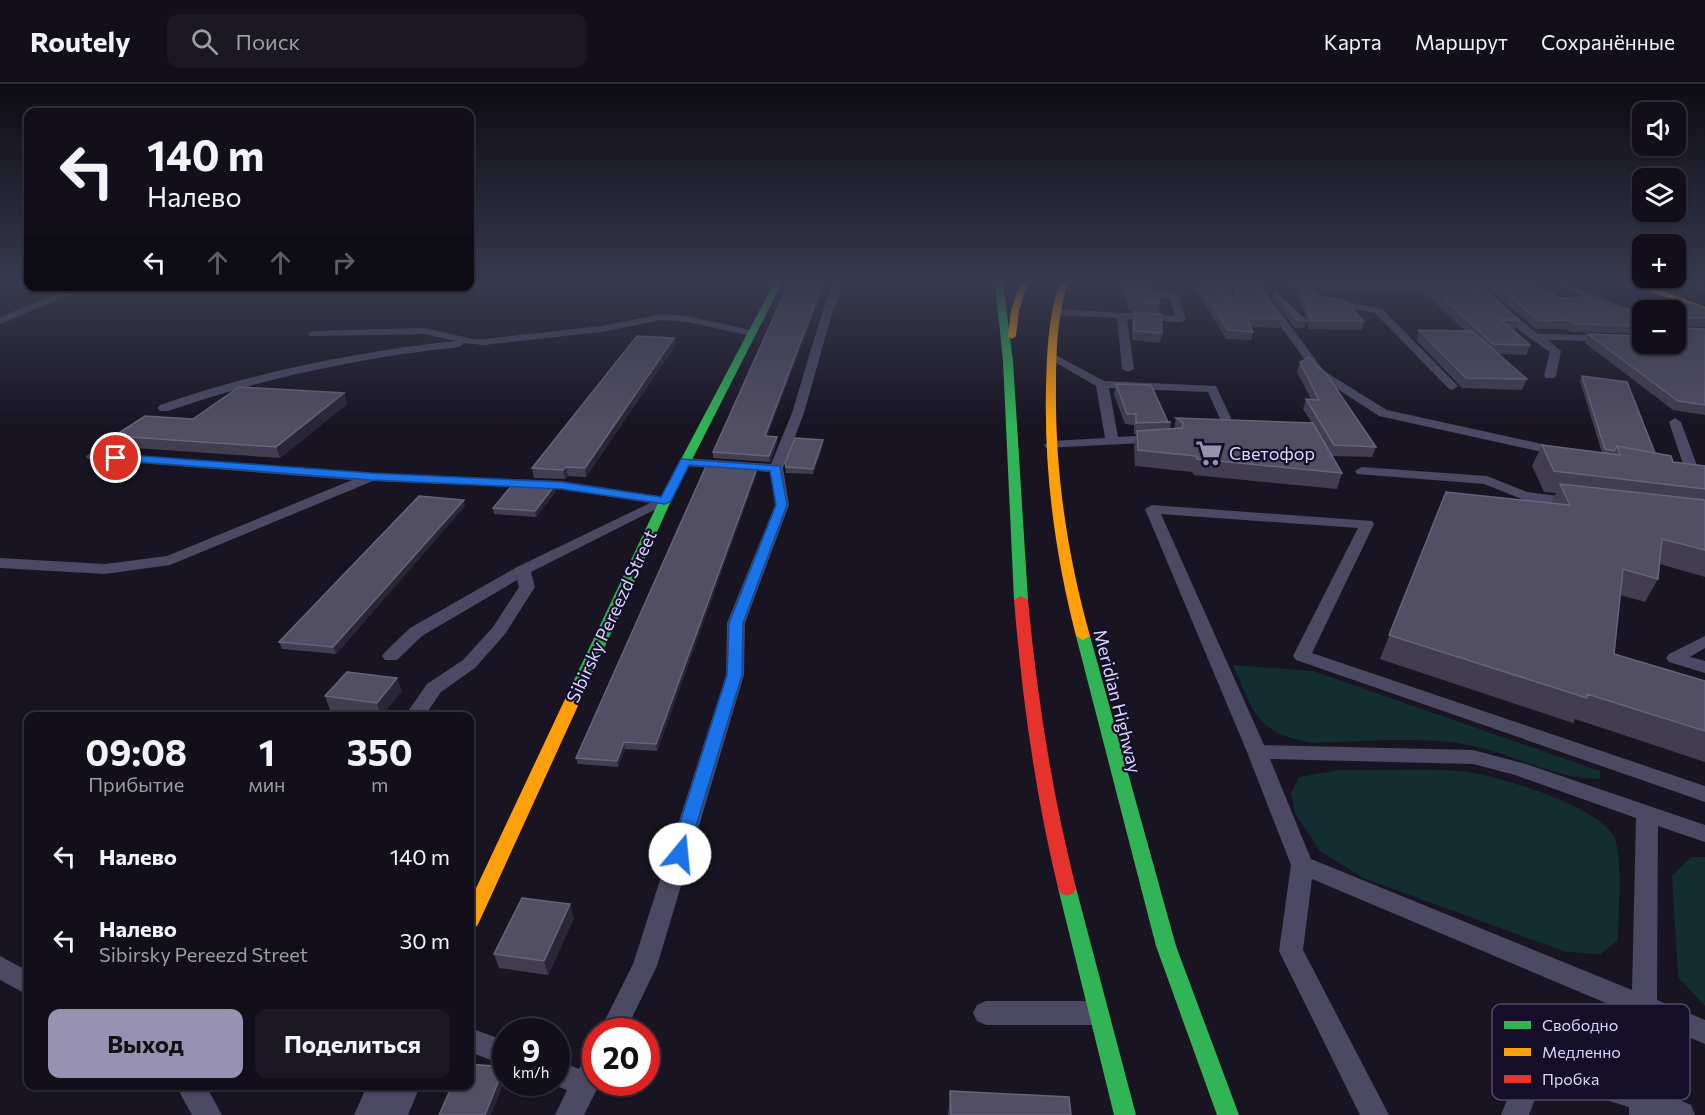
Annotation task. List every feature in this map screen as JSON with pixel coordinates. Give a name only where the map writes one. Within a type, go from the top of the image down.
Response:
[{"type":"main road","points":[[1004,331],[1018,561],[1028,682],[1049,819],[1125,1115]]},
{"type":"main road","points":[[1008,362],[1012,331]]},
{"type":"main road","name":"Meridian Highway","points":[[1055,331],[1052,356],[1051,445],[1065,567],[1120,785],[1166,946],[1228,1115]]},
{"type":"main road","name":"Sibirsky Pereezd Street","points":[[474,907],[665,501],[751,333]]},
{"type":"street","points":[[381,1115],[392,1090]]},
{"type":"lane","points":[[313,334],[421,331]]},
{"type":"lane","points":[[425,331],[473,342]]},
{"type":"lane","points":[[164,408],[210,391],[302,367],[408,349],[581,331]]},
{"type":"lane","points":[[742,331],[751,333]]},
{"type":"lane","points":[[619,1018],[645,966],[735,675],[736,623],[782,505],[776,468],[798,413],[822,331]]},
{"type":"lane","points":[[1124,331],[1128,369]]},
{"type":"lane","points":[[1286,331],[1320,373],[1383,413],[1569,454]]},
{"type":"lane","points":[[1398,331],[1452,386]]},
{"type":"lane","points":[[1527,331],[1538,336],[1556,351],[1550,376]]},
{"type":"lane","points":[[1538,336],[1632,339]]},
{"type":"lane","points":[[1052,356],[1102,384],[1212,389],[1225,418]]},
{"type":"lane","points":[[1102,384],[1112,441]]},
{"type":"lane","points":[[1665,471],[1692,471],[1675,422]]},
{"type":"lane","points":[[1051,445],[1172,439]]},
{"type":"lane","points":[[93,456],[371,477],[561,485],[665,501]]},
{"type":"lane","points":[[685,462],[776,468]]},
{"type":"lane","points":[[1362,471],[1487,480],[1524,496],[1592,504]]},
{"type":"lane","points":[[0,562],[105,569],[170,560],[371,477]]},
{"type":"lane","points":[[391,656],[416,632],[523,570],[665,501]]},
{"type":"lane","points":[[1375,1115],[1291,951],[1302,865],[1257,752],[1152,509],[1367,524],[1302,656],[1705,794]]},
{"type":"lane","points":[[417,712],[434,688],[469,663],[499,630],[527,587],[523,570]]},
{"type":"lane","points":[[1705,641],[1675,658],[1705,667]]},
{"type":"lane","points":[[1257,752],[1473,756],[1519,769],[1705,834]]},
{"type":"lane","points":[[1645,1004],[1647,815]]},
{"type":"lane","points":[[1302,865],[1638,1004]]},
{"type":"lane","points":[[0,967],[24,982]]},
{"type":"lane","points":[[986,1013],[1099,1013]]},
{"type":"lane","points":[[1690,1026],[1705,1032]]},
{"type":"lane","points":[[474,1042],[492,1049]]},
{"type":"lane","points":[[192,1090],[208,1115]]},
{"type":"lane","points":[[569,1115],[582,1090]]},
{"type":"lane","points":[[1515,1115],[1521,1100]]},
{"type":"lane","points":[[1643,1106],[1681,1115]]},
{"type":"green space","points":[[1233,665],[1313,671],[1600,771],[1600,779],[1566,775],[1485,749],[1449,742],[1390,740],[1313,743],[1294,739],[1279,734],[1260,718],[1246,696]]},
{"type":"green space","points":[[1341,770],[1430,770],[1476,773],[1543,793],[1586,813],[1613,835],[1616,844],[1619,870],[1618,940],[1601,954],[1566,952],[1363,878],[1320,851],[1295,813],[1291,793],[1299,777]]},
{"type":"green space","points":[[1691,857],[1705,857],[1705,1006],[1678,977],[1672,876]]},
{"type":"building","points":[[767,331],[805,331],[765,436],[777,437],[769,456],[713,452]]},
{"type":"building","points":[[1136,331],[1162,331],[1162,333]]},
{"type":"building","points":[[1420,331],[1472,331],[1527,379],[1466,378]]},
{"type":"building","points":[[1479,331],[1514,331],[1530,345],[1493,344]]},
{"type":"building","points":[[1686,331],[1705,331],[1705,405],[1678,401],[1588,334],[1632,336],[1632,354],[1686,354]]},
{"type":"building","points":[[637,336],[674,338],[585,468],[566,467],[563,470],[532,468]]},
{"type":"building","points":[[1310,357],[1317,367],[1325,372],[1376,447],[1334,445],[1306,399],[1319,400],[1300,362]]},
{"type":"building","points":[[1582,376],[1627,382],[1655,453],[1617,446],[1614,451],[1605,449]]},
{"type":"building","points":[[1116,384],[1151,385],[1168,422],[1171,422],[1136,423],[1136,414],[1127,414]]},
{"type":"building","points":[[239,387],[344,393],[276,447],[114,436],[145,416],[193,419]]},
{"type":"building","points":[[1176,418],[1313,423],[1342,473],[1197,459],[1196,456],[1138,450],[1137,431],[1182,428],[1183,423]]},
{"type":"building","points":[[795,438],[823,440],[813,469],[786,467],[785,463]]},
{"type":"building","points":[[1542,445],[1620,455],[1617,446],[1671,456],[1673,462],[1705,466],[1705,489],[1554,471]]},
{"type":"building","points":[[707,464],[757,468],[656,744],[624,742],[617,761],[576,758]]},
{"type":"building","points":[[513,484],[555,485],[535,511],[493,508]]},
{"type":"building","points":[[1560,484],[1705,500],[1705,550],[1662,539],[1658,579],[1623,569],[1614,654],[1705,681],[1705,731],[1587,694],[1587,698],[1389,635],[1446,492],[1570,505]]},
{"type":"building","points":[[419,496],[464,500],[333,647],[279,642]]},
{"type":"building","points":[[347,672],[397,678],[377,703],[325,696]]},
{"type":"building","points":[[522,898],[570,904],[544,961],[494,954]]},
{"type":"building","points":[[474,1064],[492,1066],[493,1096],[485,1115],[439,1115],[450,1090],[474,1090]]},
{"type":"building","points":[[950,1091],[1069,1097],[1071,1115],[951,1115]]},
{"type":"traffic: fast","points":[[574,697],[665,501],[753,331]]},
{"type":"traffic: fast","points":[[1005,331],[1021,600]]},
{"type":"traffic: fast","points":[[1083,636],[1166,946],[1228,1115]]},
{"type":"traffic: fast","points":[[1067,888],[1125,1115]]},
{"type":"traffic: slow","points":[[1012,336],[1013,331]]},
{"type":"traffic: slow","points":[[1054,331],[1051,397],[1055,494],[1065,565],[1083,636]]},
{"type":"traffic: slow","points":[[474,911],[574,697]]},
{"type":"traffic: jam","points":[[1021,600],[1038,745],[1050,816],[1067,888]]},
{"type":"place","name":"Светофор","points":[[1209,453]]},
{"type":"route","points":[[116,458],[371,477],[561,485],[665,501],[685,462],[776,468],[782,505],[736,623],[735,675],[680,854]]}]
